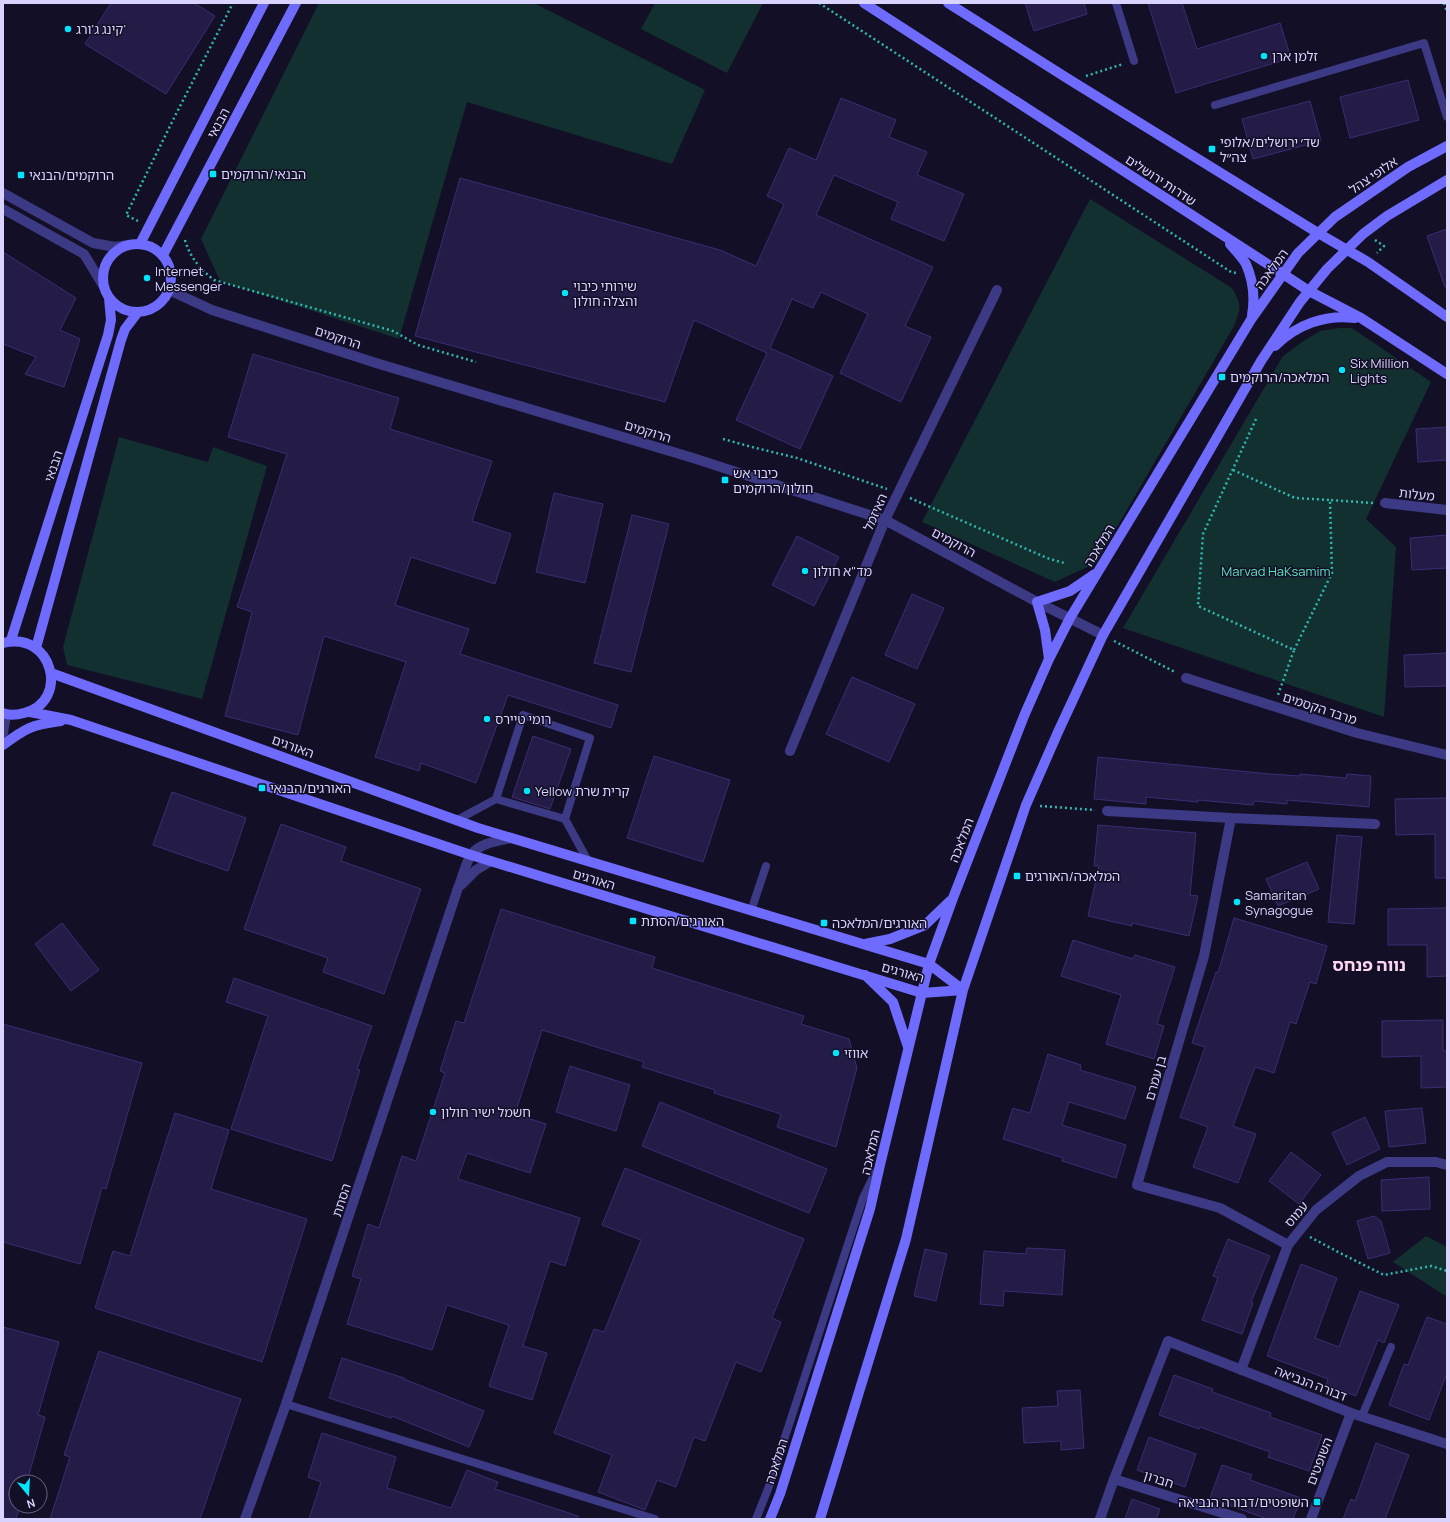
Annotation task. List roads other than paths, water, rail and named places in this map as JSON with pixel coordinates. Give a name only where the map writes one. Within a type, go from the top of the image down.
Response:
[{"type":"main road","name":"הבנאי","points":[[140,244],[264,3]]},
{"type":"main road","name":"הבנאי","points":[[163,255],[296,3]]},
{"type":"main road","name":"שדרות ירושלים","points":[[864,3],[1309,291],[1361,318],[1447,374]]},
{"type":"main road","points":[[948,3],[1318,233],[1368,262],[1447,317]]},
{"type":"main road","name":"אלופי צהל","points":[[1318,233],[1334,217],[1371,191],[1408,167],[1447,146]]},
{"type":"main road","points":[[820,1519],[906,1239],[963,990],[1026,805],[1103,635],[1261,361],[1309,291],[1327,269],[1363,234],[1387,216],[1447,180]]},
{"type":"main road","name":"המלאכה","points":[[770,1519],[780,1494],[870,1209],[929,964],[1024,716],[1049,659],[1070,618],[1252,318],[1298,253],[1318,233]]},
{"type":"main road","points":[[1226,238],[1245,262],[1254,289],[1252,318]]},
{"type":"main road","points":[[140,244],[153,247],[163,255],[171,272],[171,281],[166,296],[157,306],[138,312],[127,311],[117,306],[109,298],[104,287],[102,276],[110,256],[118,249],[128,245],[140,244]]},
{"type":"main road","name":"הבנאי","points":[[7,642],[108,335],[111,320],[109,298]]},
{"type":"main road","points":[[36,648],[121,340],[125,329],[138,312]]},
{"type":"main road","points":[[1261,361],[1293,331],[1306,325],[1330,317],[1361,318]]},
{"type":"main road","points":[[1049,659],[1037,602],[1070,591],[1098,572]]},
{"type":"main road","points":[[5,714],[18,715],[30,712],[40,705],[47,696],[51,685],[49,663],[36,648],[24,642],[7,642]]},
{"type":"main road","name":"האורגים","points":[[51,673],[478,828],[929,964],[963,990]]},
{"type":"main road","name":"האורגים","points":[[30,712],[70,720],[471,855],[922,993],[963,990]]},
{"type":"main road","points":[[3,745],[24,729],[40,724],[70,720]]},
{"type":"main road","points":[[864,945],[890,939],[925,926],[953,898]]},
{"type":"main road","points":[[864,974],[892,1002],[909,1048]]},
{"type":"street","points":[[3,193],[93,243],[115,247],[128,245]]},
{"type":"street","points":[[3,208],[84,254],[104,287]]},
{"type":"street","name":"הרוקמים","points":[[169,290],[212,310],[369,361],[693,458],[885,520],[1037,602],[1103,635]]},
{"type":"street","name":"האיזמל","points":[[790,751],[885,520],[997,290]]},
{"type":"street","name":"מעלות","points":[[1385,503],[1447,510]]},
{"type":"street","name":"מרבד הקסמים","points":[[1186,678],[1357,733],[1447,755]]},
{"type":"street","points":[[3,733],[5,714]]},
{"type":"street","points":[[1107,811],[1374,824]]},
{"type":"street","name":"בן עמרם","points":[[1231,818],[1204,956],[1137,1185],[1220,1208],[1288,1244]]},
{"type":"street","points":[[471,855],[481,846],[511,838]]},
{"type":"street","name":"הסתת","points":[[245,1519],[286,1404],[458,888],[471,855]]},
{"type":"street","name":"הסתת","points":[[458,888],[476,870],[491,861]]},
{"type":"street","name":"עמוס","points":[[1241,1370],[1288,1244],[1316,1210],[1359,1176],[1387,1162],[1436,1162],[1447,1165]]},
{"type":"street","name":"דבורה הנביאה","points":[[1114,1478],[1168,1342],[1351,1413],[1447,1444]]},
{"type":"street","name":"השופטים","points":[[1311,1519],[1351,1413]]},
{"type":"street","points":[[1100,1519],[1114,1478]]},
{"type":"street","name":"חברון","points":[[1114,1478],[1242,1519]]},
{"type":"lane","points":[[1116,3],[1134,61]]},
{"type":"lane","points":[[1215,105],[1424,43],[1447,118]]},
{"type":"lane","points":[[457,820],[496,799],[524,715],[590,738],[565,818],[588,861]]},
{"type":"lane","points":[[496,799],[565,818]]},
{"type":"lane","points":[[751,910],[766,866]]},
{"type":"lane","points":[[756,1519],[768,1489],[863,1198],[880,1165]]},
{"type":"lane","points":[[1362,1416],[1391,1347]]},
{"type":"lane","points":[[286,1404],[655,1519]]},
{"type":"place","name":"קינג ג'ורג'","points":[[68,29]]},
{"type":"place","name":"זלמן ארן","points":[[1264,56]]},
{"type":"place","name":"שד׳ ירושלים/אלופי צה״ל","points":[[1212,149]]},
{"type":"place","name":"הבנאי/הרוקמים","points":[[213,174]]},
{"type":"place","name":"הרוקמים/הבנאי","points":[[21,175]]},
{"type":"place","name":"Internet Messenger","points":[[147,278]]},
{"type":"place","name":"שירותי כיבוי והצלה חולון","points":[[565,293]]},
{"type":"place","name":"Six Million Lights","points":[[1342,370]]},
{"type":"place","name":"המלאכה/הרוקמים","points":[[1222,377]]},
{"type":"place","name":"כיבוי אש חולון/הרוקמים","points":[[725,480]]},
{"type":"place","name":"מד\"א חולון","points":[[805,571]]},
{"type":"place","name":"רומי טיירס","points":[[487,719]]},
{"type":"place","name":"האורגים/הבנאי","points":[[262,788]]},
{"type":"place","name":"Yellow קרית שרת","points":[[527,791]]},
{"type":"place","name":"המלאכה/האורגים","points":[[1017,876]]},
{"type":"place","name":"Samaritan Synagogue","points":[[1237,902]]},
{"type":"place","name":"האורגים/הסתת","points":[[633,921]]},
{"type":"place","name":"האורגים/המלאכה","points":[[824,923]]},
{"type":"place","name":"אווזי","points":[[836,1053]]},
{"type":"place","name":"חשמל ישיר חולון","points":[[433,1112]]},
{"type":"place","name":"השופטים/דבורה הנביאה","points":[[1317,1502]]},
{"type":"district","name":"נווה פנחס","points":[[1369,964]]},
{"type":"park label","name":"Marvad HaKsamim","points":[[1276,571]]}]
